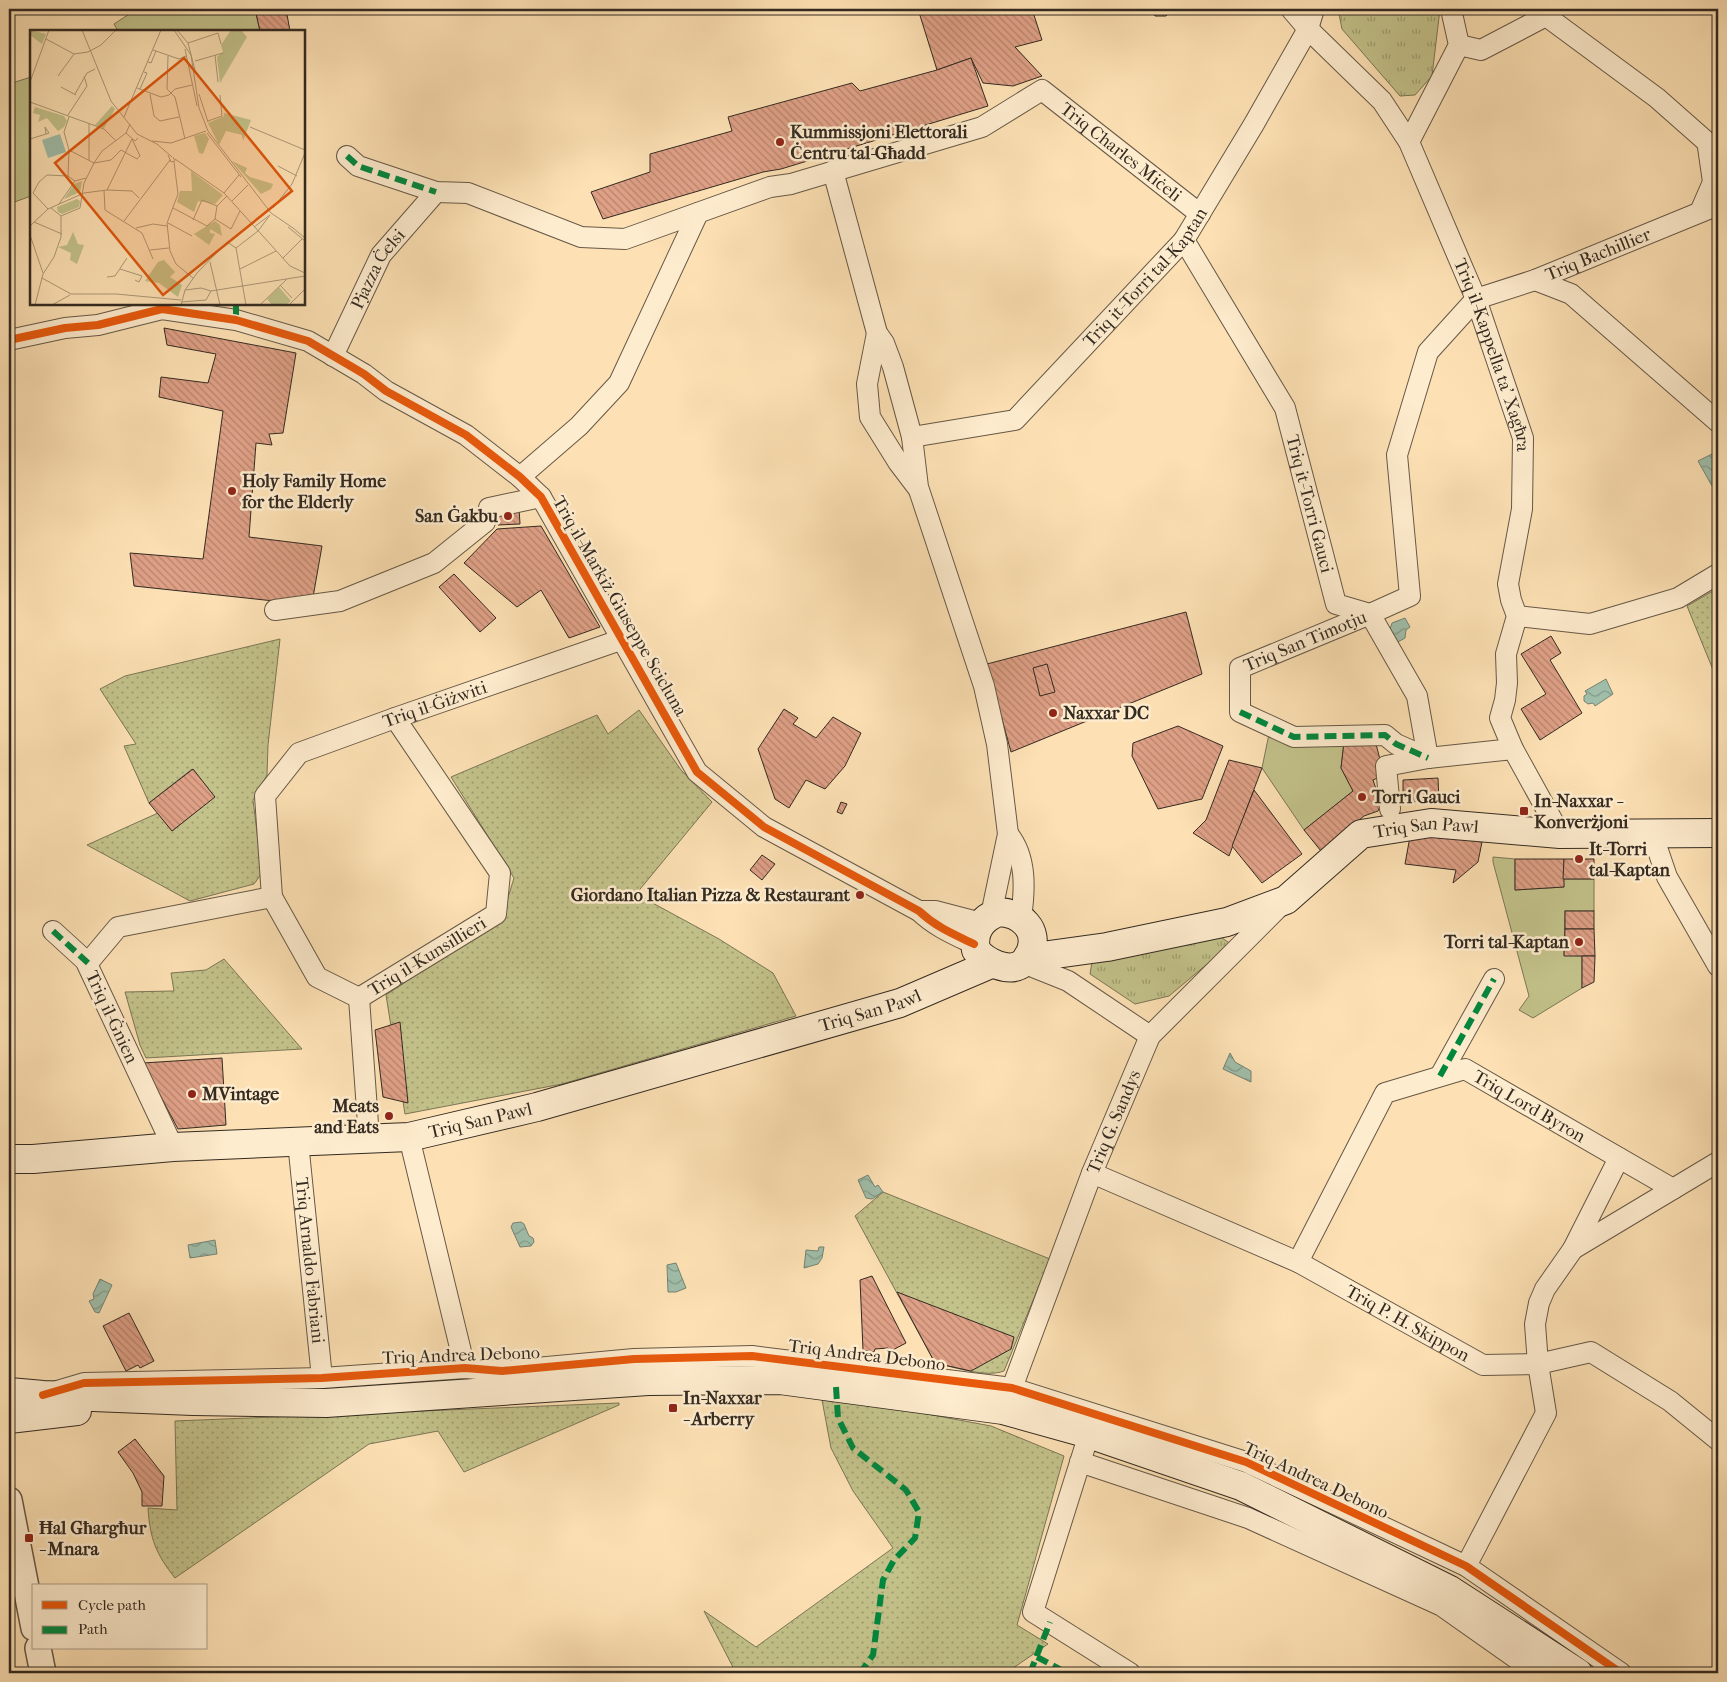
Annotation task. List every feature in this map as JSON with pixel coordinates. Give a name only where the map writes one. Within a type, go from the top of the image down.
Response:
[{"type":"main road","name":"Triq San Pawl","points":[[983,939],[1007,967],[1025,961],[1107,947],[1227,922],[1286,900],[1361,834],[1431,824],[1560,834],[1718,833]]},
{"type":"main road","name":"Triq San Pawl","points":[[9,1158],[33,1159],[173,1147],[409,1137],[547,1104],[900,1003],[936,988],[983,939],[999,912],[1009,912],[1025,923],[1107,947]]},
{"type":"main road","points":[[1025,923],[1032,945],[1025,961]]},
{"type":"main road","name":"Triq Andrea Debono","points":[[9,1392],[41,1404],[193,1401],[326,1403],[648,1381],[780,1380],[1003,1410],[1089,1434],[1241,1486],[1450,1590],[1578,1673]]},
{"type":"main road","points":[[9,1438],[41,1404]]},
{"type":"main road","name":"Triq Andrea Debono","points":[[9,1418],[41,1404]]},
{"type":"street","name":"Triq il-Kappella ta' Xagħra","points":[[1291,9],[1308,29],[1382,100],[1409,142],[1476,300],[1523,438],[1522,510],[1508,584],[1517,616]]},
{"type":"street","name":"Triq it-Torri tal-Kaptan","points":[[912,437],[1015,420],[1184,240],[1308,29],[1314,9]]},
{"type":"street","points":[[1409,142],[1459,45],[1451,9]]},
{"type":"street","points":[[1459,45],[1481,50],[1549,12],[1658,98],[1708,143],[1718,161]]},
{"type":"street","name":"Triq Charles Miċeli","points":[[833,171],[982,127],[1042,90],[1200,214]]},
{"type":"street","points":[[1708,143],[1713,182],[1709,208]]},
{"type":"street","points":[[347,156],[358,166],[436,192],[468,193],[580,237],[625,239],[770,187],[791,184],[833,171],[877,333],[884,344],[893,367],[912,437],[918,487],[984,686],[997,744],[1008,834],[983,939]]},
{"type":"street","name":"Pjazza Ċelsi","points":[[332,356],[380,254],[436,192]]},
{"type":"street","name":"Triq Bachillier","points":[[1476,300],[1535,280],[1709,208]]},
{"type":"street","points":[[520,477],[579,426],[619,383],[698,213]]},
{"type":"street","name":"Triq it-Torri Gauci","points":[[1184,240],[1285,408],[1336,604],[1370,614]]},
{"type":"street","points":[[1571,294],[1581,261]]},
{"type":"street","points":[[1535,280],[1571,294],[1718,422]]},
{"type":"street","name":"Triq San Timotju","points":[[1428,758],[1396,744],[1385,735],[1294,737],[1240,712],[1240,668],[1410,596],[1397,455],[1428,352],[1476,300]]},
{"type":"street","name":"Triq il-Markiż Giuseppe Scicluna","points":[[9,340],[65,328],[98,324],[162,309],[236,312],[308,341],[364,374],[386,391],[466,435],[520,477],[541,497],[697,772],[764,827],[919,910],[931,923],[983,939]]},
{"type":"street","points":[[877,333],[867,384],[870,417],[898,462],[918,487]]},
{"type":"street","points":[[275,610],[340,601],[434,563],[485,522],[488,508],[541,497]]},
{"type":"street","points":[[1560,834],[1513,749],[1500,718],[1507,683],[1506,654],[1517,616],[1590,624],[1678,598],[1718,574]]},
{"type":"street","points":[[1370,614],[1417,696],[1428,758]]},
{"type":"street","name":"Triq il-Ġiżwiti","points":[[272,897],[265,796],[299,754],[395,718],[623,639]]},
{"type":"street","name":"Triq il-Kunsillieri","points":[[359,998],[496,914],[500,873],[395,718]]},
{"type":"street","points":[[1390,808],[1386,766],[1428,758],[1513,749]]},
{"type":"street","points":[[1652,833],[1667,877],[1718,966]]},
{"type":"street","points":[[1008,834],[1017,845],[1021,862],[1025,923]]},
{"type":"street","points":[[272,897],[317,977],[359,998],[369,1138]]},
{"type":"street","name":"Triq il-Ġnien","points":[[173,1147],[88,963],[118,926],[272,897]]},
{"type":"street","name":"Triq G. Sandys","points":[[1012,1388],[1092,1173],[1150,1036],[1286,900]]},
{"type":"street","points":[[53,931],[88,963]]},
{"type":"street","points":[[1025,961],[1068,981],[1150,1036]]},
{"type":"street","points":[[1440,1076],[1494,979]]},
{"type":"street","name":"Triq Lord Byron","points":[[1298,1262],[1385,1093],[1465,1069],[1673,1189]]},
{"type":"street","points":[[409,1137],[465,1368]]},
{"type":"street","name":"Triq Arnaldo Fabriani","points":[[298,1142],[322,1378]]},
{"type":"street","points":[[1466,1566],[1546,1413],[1538,1364],[1535,1324],[1539,1303],[1545,1289],[1573,1249],[1618,1158]]},
{"type":"street","points":[[1573,1249],[1718,1162]]},
{"type":"street","name":"Triq P. H. Skippon","points":[[1092,1173],[1298,1262],[1483,1365],[1538,1364],[1591,1352],[1670,1401],[1718,1440]]},
{"type":"street","name":"Triq Andrea Debono","points":[[41,1404],[84,1383],[322,1378],[465,1368],[502,1371],[634,1359],[752,1356],[1012,1388],[1246,1462],[1466,1566],[1621,1673]]},
{"type":"street","points":[[1089,1434],[1033,1612],[1130,1673]]},
{"type":"street","points":[[1080,1462],[1248,1518],[1442,1606],[1537,1673]]},
{"type":"street","points":[[9,1500],[32,1618]]},
{"type":"street","points":[[38,1650],[43,1673]]},
{"type":"green space","points":[[137,9],[255,9],[260,30],[117,30],[114,24]]},
{"type":"green space","points":[[1338,9],[1440,9],[1432,76],[1415,95],[1400,96],[1342,29]]},
{"type":"green space","points":[[30,77],[30,196],[9,204],[9,84]]},
{"type":"green space","points":[[1718,588],[1718,682],[1687,606]]},
{"type":"green space","points":[[280,639],[268,745],[267,775],[253,800],[262,873],[254,884],[190,901],[87,845],[158,813],[172,831],[214,797],[192,769],[149,803],[124,746],[136,744],[100,689],[125,676]]},
{"type":"green space","points":[[639,710],[681,770],[712,802],[636,894],[719,939],[773,973],[796,1016],[562,1084],[405,1114],[386,995],[502,917],[514,878],[451,777],[597,715],[608,734]]},
{"type":"green space","points":[[1269,734],[1344,742],[1341,768],[1353,791],[1304,830],[1262,768]]},
{"type":"green space","points":[[1493,857],[1515,859],[1515,890],[1564,887],[1563,879],[1594,879],[1594,911],[1565,911],[1564,955],[1582,956],[1582,988],[1533,1018],[1519,1010],[1529,996]]},
{"type":"green space","points":[[1219,936],[1231,944],[1169,996],[1135,1004],[1090,974],[1092,962]]},
{"type":"green space","points":[[224,959],[302,1049],[146,1058],[140,1045],[125,992],[174,991],[171,973],[206,970]]},
{"type":"green space","points":[[883,1192],[1050,1259],[1004,1371],[979,1373],[935,1363],[855,1216]]},
{"type":"green space","points":[[822,1400],[900,1409],[991,1426],[1064,1456],[1017,1625],[1048,1644],[1006,1673],[736,1673],[704,1611],[756,1647],[893,1548],[853,1491],[831,1448]]},
{"type":"green space","points":[[619,1403],[619,1405],[464,1472],[438,1431],[369,1444],[175,1578],[163,1561],[152,1537],[148,1508],[177,1510],[175,1421]]},
{"type":"water","points":[[1712,454],[1718,465],[1718,483],[1712,486],[1698,461]]},
{"type":"water","points":[[1405,618],[1410,627],[1406,630],[1405,638],[1398,642],[1390,629],[1392,623]]},
{"type":"water","points":[[1606,679],[1613,694],[1595,706],[1593,703],[1588,704],[1584,701],[1584,696],[1587,694],[1585,691]]},
{"type":"water","points":[[1230,1053],[1235,1062],[1251,1071],[1251,1082],[1223,1069]]},
{"type":"water","points":[[868,1175],[875,1187],[878,1185],[883,1192],[872,1199],[866,1198],[858,1180]]},
{"type":"water","points":[[521,1222],[524,1224],[529,1236],[533,1238],[534,1242],[531,1246],[520,1247],[511,1227],[513,1223]]},
{"type":"water","points":[[215,1240],[217,1254],[190,1258],[188,1245]]},
{"type":"water","points":[[819,1247],[824,1247],[822,1258],[818,1264],[804,1268],[806,1250],[818,1251]]},
{"type":"water","points":[[676,1263],[686,1288],[676,1292],[668,1292],[667,1265]]},
{"type":"water","points":[[100,1279],[112,1285],[99,1313],[95,1312],[89,1301],[94,1299],[93,1294]]},
{"type":"building","points":[[255,9],[286,9],[290,30],[260,30]]},
{"type":"building","points":[[918,9],[1032,9],[1042,40],[1015,47],[1042,76],[1013,86],[983,83],[971,58],[937,70]]},
{"type":"building","points":[[1149,9],[1173,9],[1166,16],[1155,16]]},
{"type":"building","name":"Kummissjoni Elettorali Ċentru tal-Għadd","points":[[971,58],[988,106],[781,169],[763,172],[603,219],[591,192],[650,172],[650,154],[732,131],[728,117],[852,83],[860,91],[937,70]]},
{"type":"building","name":"Holy Family Home for the Elderly","points":[[164,328],[296,353],[283,433],[269,434],[272,445],[256,443],[249,537],[322,546],[312,603],[274,601],[134,586],[130,553],[203,559],[223,411],[159,397],[161,377],[208,383],[216,354],[167,345]]},
{"type":"building","name":"San Ġakbu","points":[[519,508],[520,524],[498,525],[497,509]]},
{"type":"building","points":[[541,526],[600,627],[569,638],[541,590],[517,607],[464,563],[497,529]]},
{"type":"building","points":[[454,574],[496,618],[480,632],[439,587]]},
{"type":"building","name":"Naxxar DC","points":[[1186,612],[1202,674],[1011,752],[987,664]]},
{"type":"building","points":[[1551,636],[1561,653],[1550,660],[1582,713],[1540,740],[1521,709],[1546,694],[1521,654]]},
{"type":"building","points":[[1047,664],[1055,692],[1040,696],[1033,668]]},
{"type":"building","points":[[784,709],[798,718],[793,724],[816,738],[833,717],[861,733],[845,766],[825,789],[806,780],[789,808],[775,799],[758,749]]},
{"type":"building","points":[[1178,726],[1223,746],[1202,799],[1158,809],[1132,756],[1133,743]]},
{"type":"building","name":"Torri Gauci","points":[[1344,742],[1376,744],[1384,775],[1373,780],[1381,804],[1378,811],[1364,816],[1321,851],[1304,830],[1353,791],[1341,768]]},
{"type":"building","points":[[1229,760],[1262,768],[1229,856],[1193,833],[1206,820]]},
{"type":"building","points":[[193,769],[215,797],[172,831],[149,803]]},
{"type":"building","points":[[1438,778],[1439,801],[1403,802],[1403,780]]},
{"type":"building","points":[[1254,790],[1302,854],[1262,883],[1232,846]]},
{"type":"building","points":[[841,802],[847,804],[842,814],[837,812]]},
{"type":"building","points":[[1411,831],[1482,842],[1478,862],[1453,883],[1456,870],[1405,864]]},
{"type":"building","points":[[762,855],[775,864],[762,880],[750,870]]},
{"type":"building","points":[[1515,859],[1564,859],[1564,887],[1515,890]]},
{"type":"building","points":[[1564,859],[1594,859],[1594,879],[1563,879]]},
{"type":"building","points":[[1565,911],[1594,911],[1594,929],[1565,929]]},
{"type":"building","name":"Torri tal-Kaptan","points":[[1565,929],[1594,929],[1595,956],[1564,956]]},
{"type":"building","points":[[1582,956],[1595,956],[1594,982],[1582,988]]},
{"type":"building","points":[[400,1022],[408,1103],[383,1097],[375,1030]]},
{"type":"building","name":"MVintage","points":[[222,1058],[226,1125],[178,1129],[143,1063]]},
{"type":"building","points":[[872,1276],[906,1343],[889,1352],[888,1348],[875,1349],[874,1352],[863,1350],[860,1280]]},
{"type":"building","points":[[897,1292],[1014,1337],[1011,1349],[971,1371],[935,1363]]},
{"type":"building","points":[[129,1313],[154,1361],[140,1368],[138,1365],[126,1371],[103,1326]]},
{"type":"building","points":[[135,1439],[164,1476],[162,1506],[142,1506],[142,1492],[133,1473],[118,1452]]},
{"type":"marked path","points":[[347,156],[358,166],[436,192]]},
{"type":"marked path","points":[[236,305],[236,320]]},
{"type":"marked path","points":[[1240,712],[1294,737],[1385,735],[1396,744],[1428,758]]},
{"type":"marked path","points":[[53,931],[88,963]]},
{"type":"marked path","points":[[1440,1076],[1494,979]]},
{"type":"marked path","points":[[836,1387],[838,1418],[853,1448],[906,1490],[919,1512],[915,1538],[894,1560],[883,1580],[873,1655],[860,1673]]},
{"type":"marked path","points":[[1030,1673],[1050,1622]]},
{"type":"marked path","points":[[1037,1657],[1067,1673]]},
{"type":"cycle path","points":[[9,340],[65,328],[98,325],[162,309],[236,320],[308,341],[364,374],[386,391],[466,435],[520,477],[541,497],[697,772],[764,827],[919,911],[938,926],[974,944]]},
{"type":"cycle path","points":[[43,1395],[84,1383],[322,1378],[465,1368],[502,1371],[634,1359],[752,1356],[1012,1388],[1246,1462],[1466,1566],[1621,1673]]},
{"type":"place","name":"Kummissjoni Elettorali Ċentru tal-Għadd","points":[[780,142]]},
{"type":"place","name":"Holy Family Home for the Elderly","points":[[232,491]]},
{"type":"place","name":"San Ġakbu","points":[[508,516]]},
{"type":"place","name":"Naxxar DC","points":[[1053,713]]},
{"type":"place","name":"Torri Gauci","points":[[1362,797]]},
{"type":"place","name":"In-Naxxar - Konverżjoni","points":[[1524,811]]},
{"type":"place","name":"It-Torri tal-Kaptan","points":[[1579,859]]},
{"type":"place","name":"Giordano Italian Pizza & Restaurant","points":[[860,895]]},
{"type":"place","name":"Torri tal-Kaptan","points":[[1579,942]]},
{"type":"place","name":"MVintage","points":[[192,1094]]},
{"type":"place","name":"Meats and Eats","points":[[389,1116]]},
{"type":"place","name":"In-Naxxar - Arberry","points":[[673,1408]]},
{"type":"place","name":"Ħal Għargħur - Mnara","points":[[29,1538]]}]
